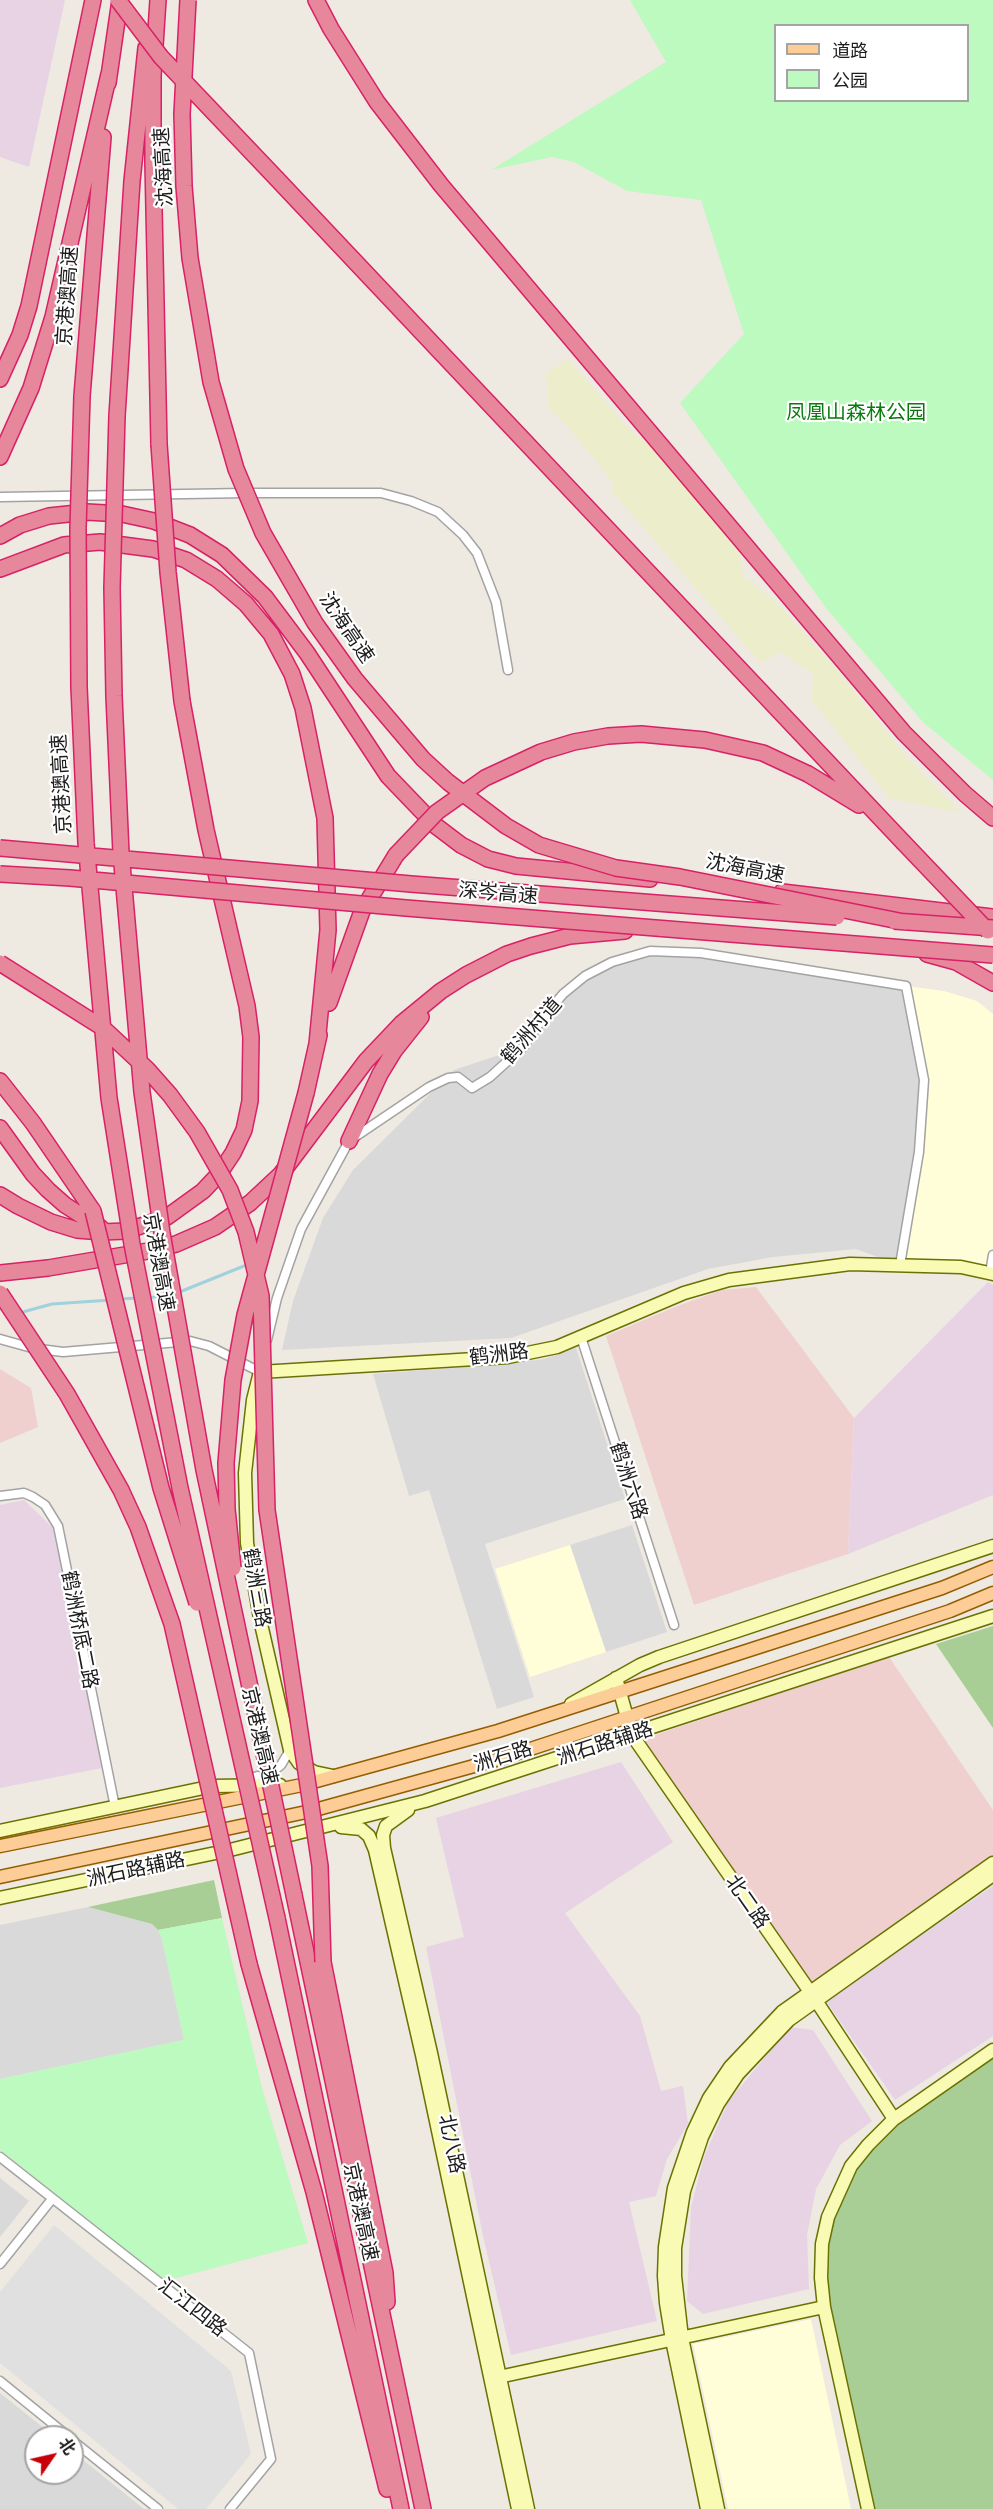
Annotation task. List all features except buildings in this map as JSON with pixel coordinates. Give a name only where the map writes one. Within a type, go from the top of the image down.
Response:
[{"type":"highway","points":[[0,379],[17,344],[29,306],[93,0]]},
{"type":"highway","points":[[119,0],[161,57],[993,937]]},
{"type":"highway","name":"京港澳高速","points":[[119,0],[94,223],[82,396],[78,528],[79,687],[86,843],[109,1098],[132,1244],[178,1476],[277,1918],[401,2509]]},
{"type":"highway","name":"京港澳高速","points":[[152,0],[132,181],[117,416],[112,588],[121,853],[142,1092],[162,1233],[202,1458],[423,2509]]},
{"type":"highway","points":[[0,1195],[51,1222],[77,1230],[126,1231],[167,1217],[203,1191],[219,1174],[233,1154],[244,1130],[250,1101],[251,1037],[247,1006],[204,819],[182,701],[168,572],[159,444],[153,162],[153,76],[158,0]]},
{"type":"highway","name":"沈海高速","points":[[188,0],[182,114],[184,186],[190,258],[211,382],[236,469],[263,533],[315,623],[355,679],[423,759],[448,782],[506,826],[539,845],[616,868],[680,877],[903,922]]},
{"type":"highway","points":[[316,0],[330,29],[377,102],[441,185],[904,733],[951,781],[993,818]]},
{"type":"highway","points":[[0,457],[31,388],[53,317],[109,74]]},
{"type":"highway","points":[[0,536],[21,525],[49,516],[87,512],[122,514],[154,521],[190,534],[222,555],[243,574],[287,624],[367,747],[410,801],[436,826],[461,845],[488,859],[516,866],[832,897],[993,917]]},
{"type":"highway","points":[[0,569],[64,545],[100,542],[153,549],[186,560],[217,579],[246,604],[271,634],[292,674],[303,708],[325,818],[328,930],[317,1044]]},
{"type":"highway","points":[[294,1895],[278,1775],[231,1554],[226,1509],[226,1463],[233,1380],[245,1315],[332,992],[362,910],[396,855],[437,812],[484,778],[541,752],[574,742],[608,736],[640,734],[694,738],[736,745],[763,753],[808,774],[849,798],[903,842]]},
{"type":"highway","name":"深岑高速","points":[[0,848],[411,884],[993,928]]},
{"type":"highway","name":"深岑高速","points":[[0,874],[993,955]]},
{"type":"highway","points":[[0,1273],[48,1268],[154,1250],[196,1236],[234,1215],[281,1174],[331,1106],[385,1040],[422,1005],[466,975],[507,954],[570,936],[609,931],[642,931],[928,954],[956,962],[993,983]]},
{"type":"highway","points":[[0,963],[103,1028],[147,1069],[170,1095],[197,1132],[230,1190],[246,1232],[261,1296],[267,1510],[320,1866],[323,1962],[385,2273],[390,2353]]},
{"type":"highway","points":[[349,1141],[380,1074],[394,1052],[424,1014],[466,975]]},
{"type":"highway","points":[[0,1081],[33,1123],[93,1211],[161,1488],[232,1712]]},
{"type":"highway","points":[[0,1128],[33,1174],[48,1190],[65,1205],[108,1232]]},
{"type":"highway","points":[[0,1293],[82,1420],[121,1490],[138,1527],[172,1624],[249,1964],[314,2192],[392,2509]]},
{"type":"main road","name":"洲石路","points":[[0,1846],[302,1785],[498,1731],[942,1588],[993,1567]]},
{"type":"main road","name":"洲石路","points":[[0,1877],[311,1811],[503,1758],[950,1611],[993,1593]]},
{"type":"street","points":[[0,497],[381,493],[411,501],[438,512],[463,535],[477,553],[496,602],[508,670]]},
{"type":"street","name":"鹤洲村道","points":[[260,1372],[277,1298],[301,1229],[349,1141],[429,1087],[448,1078],[458,1077],[472,1088],[490,1077],[523,1047],[563,994],[585,976],[612,962],[650,951],[701,954],[906,986],[924,1080],[919,1152],[900,1265]]},
{"type":"street","points":[[991,1273],[993,1255]]},
{"type":"street","name":"鹤洲路","points":[[260,1372],[508,1357],[557,1347],[684,1293],[729,1280],[850,1264],[961,1267],[991,1273]]},
{"type":"street","name":"鹤洲六路","points":[[581,1337],[674,1624]]},
{"type":"street","points":[[0,1339],[32,1348],[63,1352],[190,1341],[209,1346],[260,1372]]},
{"type":"street","name":"鹤洲三路","points":[[260,1372],[253,1400],[245,1473],[248,1543],[261,1624],[290,1750]]},
{"type":"street","name":"鹤洲桥底二路","points":[[0,1496],[24,1493],[33,1497],[45,1505],[58,1526],[115,1807]]},
{"type":"street","points":[[560,1711],[640,1665],[993,1546]]},
{"type":"street","name":"洲石路辅路","points":[[0,1898],[220,1852],[425,1801],[993,1616]]},
{"type":"street","name":"北二路","points":[[616,1678],[632,1735],[812,1995],[894,2120]]},
{"type":"street","points":[[3,1831],[272,1772],[281,1765],[290,1750],[299,1763],[314,1772],[333,1776]]},
{"type":"street","points":[[213,1786],[302,1785]]},
{"type":"street","name":"北八路","points":[[425,1801],[400,1814],[386,1826],[383,1835],[384,1848],[434,2064],[518,2509]]},
{"type":"street","name":"北八路","points":[[316,1829],[354,1827],[361,1829],[372,1841],[495,2378],[528,2509]]},
{"type":"street","points":[[812,1995],[993,1863]]},
{"type":"street","points":[[718,2509],[677,2339],[666,2303],[664,2247],[674,2188],[685,2150],[709,2098],[730,2067],[782,2012],[812,1995],[993,1875]]},
{"type":"street","points":[[868,2509],[824,2307],[821,2278],[822,2244],[828,2217],[851,2166],[868,2145],[894,2120],[993,2050]]},
{"type":"street","name":"汇江四路","points":[[0,2157],[249,2353],[271,2459],[230,2509]]},
{"type":"street","points":[[0,2264],[52,2199]]},
{"type":"street","points":[[495,2378],[824,2307]]},
{"type":"street","points":[[677,2339],[707,2509]]},
{"type":"street","points":[[0,2381],[54,2425]]},
{"type":"street","points":[[84,2449],[158,2509]]},
{"type":"shaded area","points":[[0,0],[65,0],[29,167],[0,157]]},
{"type":"shaded area","points":[[568,359],[629,429],[656,450],[739,551],[744,577],[774,600],[836,669],[906,756],[960,812],[890,799],[811,699],[814,675],[780,652],[760,663],[611,490],[615,485],[570,429],[549,409],[546,373]]},
{"type":"shaded area","points":[[650,951],[701,953],[906,986],[924,1080],[919,1152],[900,1265],[856,1249],[773,1257],[708,1269],[511,1338],[282,1350],[293,1301],[323,1218],[353,1170],[454,1070],[523,1047],[542,1019],[585,976]]},
{"type":"shaded area","points":[[906,986],[944,991],[977,1001],[993,1014],[993,1255],[990,1273],[900,1265],[919,1152],[924,1080]]},
{"type":"shaded area","points":[[988,1282],[993,1285],[993,1495],[848,1554],[854,1418]]},
{"type":"shaded area","points":[[756,1287],[854,1418],[848,1554],[694,1605],[606,1336],[722,1290]]},
{"type":"shaded area","points":[[576,1348],[625,1499],[485,1544],[534,1697],[497,1709],[429,1490],[409,1496],[373,1374],[505,1364],[544,1359]]},
{"type":"shaded area","points":[[0,1369],[31,1388],[38,1427],[0,1443]]},
{"type":"shaded area","points":[[24,1500],[54,1529],[102,1768],[0,1788],[0,1505]]},
{"type":"shaded area","points":[[632,1525],[667,1632],[606,1652],[570,1545]]},
{"type":"shaded area","points":[[570,1545],[606,1652],[530,1677],[495,1569]]},
{"type":"shaded area","points":[[889,1657],[993,1810],[993,1857],[810,1985],[640,1740]]},
{"type":"shaded area","points":[[621,1762],[673,1842],[565,1913],[640,2016],[661,2091],[683,2086],[688,2124],[667,2159],[656,2196],[629,2202],[657,2321],[511,2355],[483,2236],[426,1947],[464,1937],[436,1818]]},
{"type":"shaded area","points":[[993,1886],[993,2036],[895,2100],[826,2001]]},
{"type":"shaded area","points":[[88,1907],[152,1924],[158,1930],[162,1939],[184,2040],[0,2079],[0,1925]]},
{"type":"shaded area","points":[[790,2027],[813,2030],[872,2121],[840,2145],[816,2189],[807,2235],[809,2289],[703,2314],[687,2301],[691,2207],[704,2157],[728,2102]]},
{"type":"shaded area","points":[[0,2178],[29,2201],[0,2237]]},
{"type":"shaded area","points":[[54,2225],[231,2371],[251,2454],[206,2509],[178,2509],[84,2432],[84,2425],[76,2425],[0,2363],[0,2292]]},
{"type":"shaded area","points":[[811,2319],[851,2509],[728,2509],[693,2344]]},
{"type":"shaded area","points":[[0,2393],[40,2425],[24,2425],[24,2485],[84,2485],[84,2461],[144,2509],[0,2509]]},
{"type":"green space","name":"凤凰山森林公园","points":[[630,0],[993,0],[993,780],[924,723],[826,608],[680,403],[744,334],[701,200],[627,191],[574,162],[552,157],[491,170],[666,62]]},
{"type":"green space","points":[[993,1626],[993,1728],[936,1644]]},
{"type":"green space","points":[[214,1880],[222,1918],[158,1930],[152,1924],[88,1907]]},
{"type":"green space","points":[[222,1918],[262,2088],[308,2243],[165,2281],[0,2150],[0,2079],[184,2040],[162,1939],[158,1930]]},
{"type":"green space","points":[[993,2050],[993,2509],[868,2509],[824,2307],[828,2217],[868,2145]]},
{"type":"waterway","points":[[177,1293],[244,1266]]},
{"type":"waterway","points":[[147,1298],[167,1295]]},
{"type":"waterway","points":[[120,1299],[137,1298]]},
{"type":"waterway","points":[[19,1313],[52,1304],[111,1300]]}]
